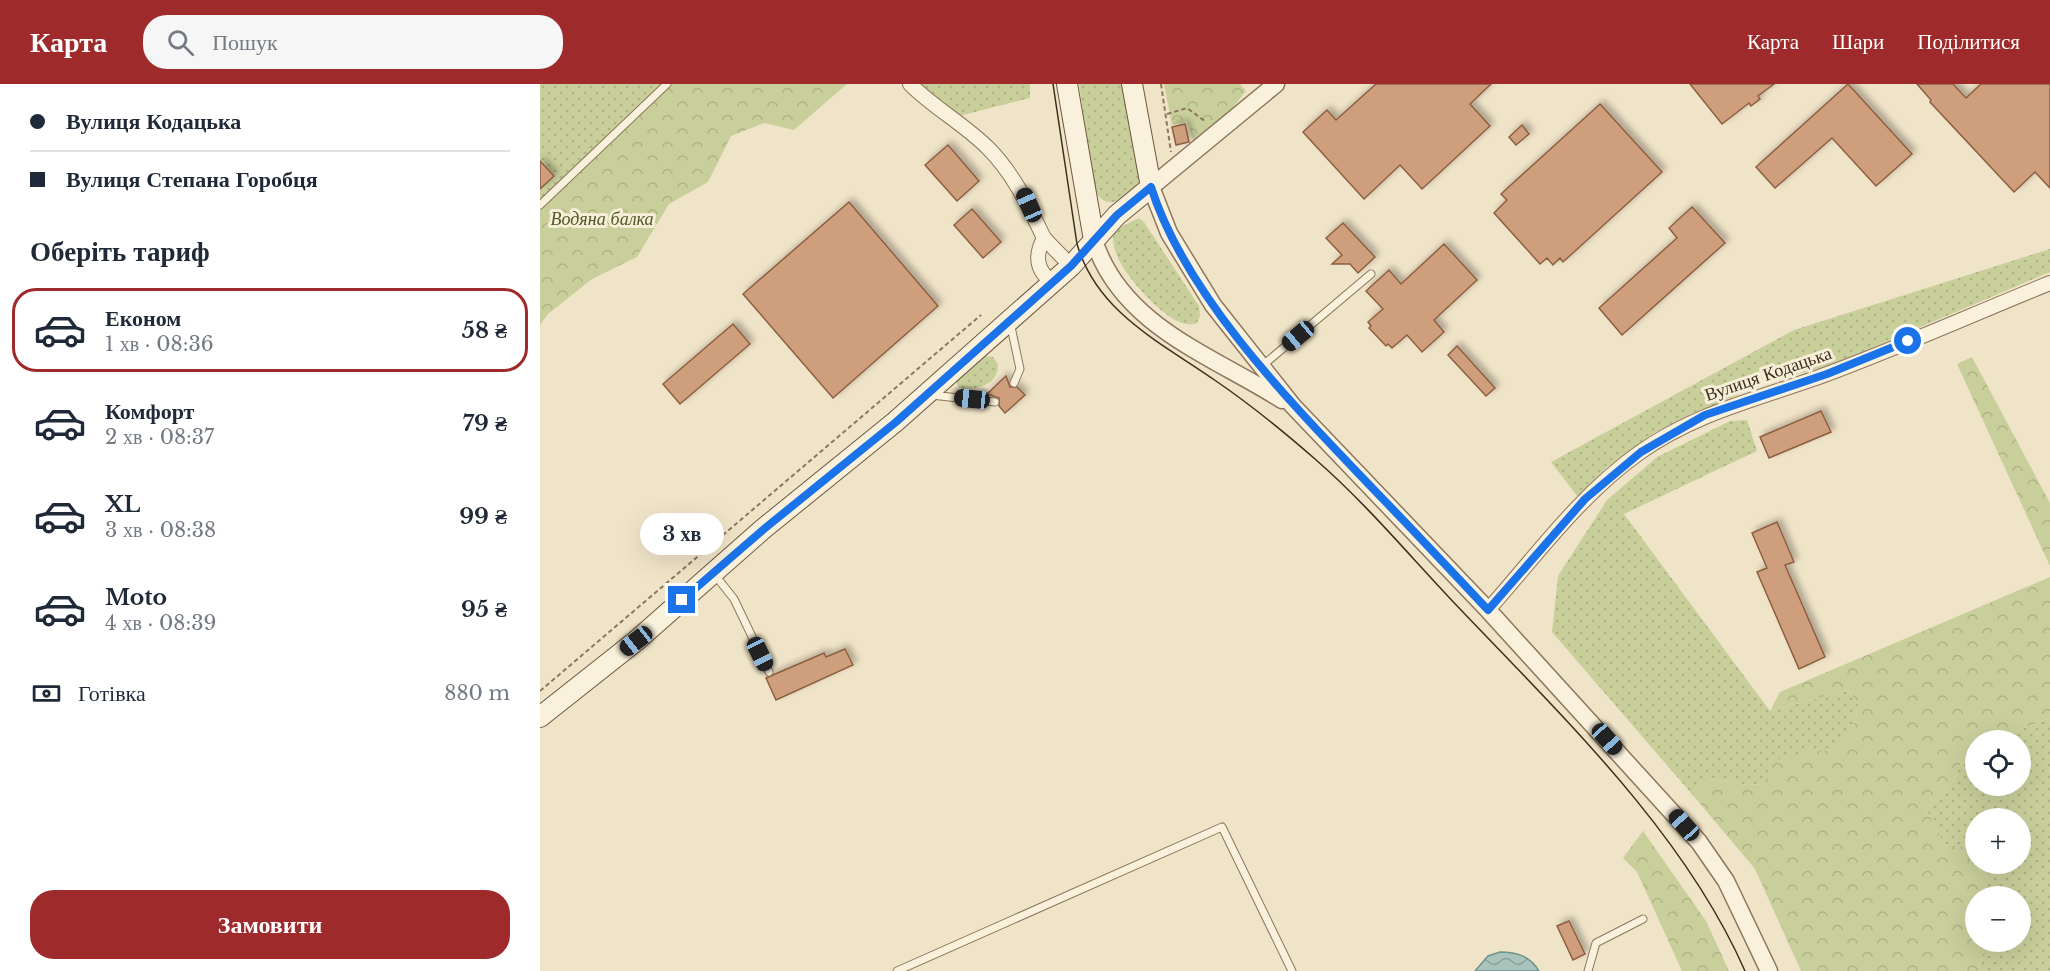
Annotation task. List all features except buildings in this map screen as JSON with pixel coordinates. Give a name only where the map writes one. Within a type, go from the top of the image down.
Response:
[{"type":"main road","points":[[1067,84],[1094,240]]},
{"type":"main road","points":[[540,717],[636,641],[713,573],[926,395],[1071,266],[1117,215],[1151,187],[1132,84]]},
{"type":"street","points":[[910,84],[924,99],[988,149],[1023,193],[1044,238],[1071,266]]},
{"type":"street","points":[[1276,84],[1151,187],[1158,211],[1180,251],[1213,305],[1293,406],[1488,610],[1699,842],[1726,881],[1769,971]]},
{"type":"street","points":[[1044,238],[1037,258],[1045,277],[1052,282]]},
{"type":"street","points":[[1094,240],[1099,256],[1118,288],[1147,319],[1293,406]]},
{"type":"street","name":"Вулиця Кодацька","points":[[1488,610],[1585,499],[1611,474],[1672,432],[1705,415],[1827,374],[2050,283]]},
{"type":"lane","points":[[540,205],[667,84]]},
{"type":"lane","points":[[1262,366],[1371,274]]},
{"type":"lane","points":[[1010,320],[1020,369],[1014,383]]},
{"type":"lane","points":[[926,395],[994,402]]},
{"type":"lane","points":[[713,573],[734,599],[769,672]]},
{"type":"lane","points":[[897,971],[1222,827],[1292,971]]},
{"type":"lane","points":[[1588,971],[1596,943],[1643,919]]},
{"type":"path","points":[[1161,84],[1173,170]]},
{"type":"path","points":[[1167,114],[1187,108],[1219,131]]},
{"type":"path","points":[[540,691],[981,315]]},
{"type":"green space","points":[[540,84],[665,84],[540,203]]},
{"type":"green space","name":"Водяна балка","points":[[670,84],[847,84],[794,130],[764,123],[731,136],[708,182],[669,204],[637,257],[592,279],[548,314],[540,325],[540,210]]},
{"type":"green space","points":[[917,84],[1030,84],[1030,98],[959,116]]},
{"type":"green space","points":[[1079,84],[1126,84],[1141,182],[1139,188],[1116,202],[1105,201],[1095,191]]},
{"type":"green space","points":[[1164,84],[1240,84],[1246,91],[1218,126],[1193,140],[1187,121],[1172,125]]},
{"type":"green space","points":[[1139,218],[1144,222],[1199,306],[1200,316],[1197,323],[1188,324],[1177,321],[1166,314],[1143,293],[1120,262],[1113,235],[1121,227]]},
{"type":"green space","points":[[2050,249],[2050,272],[1829,366],[1781,378],[1761,370],[1737,395],[1654,433],[1606,468],[1578,497],[1551,462],[1794,330]]},
{"type":"green space","points":[[984,356],[993,357],[998,364],[995,377],[991,382],[979,387],[959,388],[955,380]]},
{"type":"green space","points":[[1972,357],[2050,503],[2050,566],[1957,364]]},
{"type":"green space","points":[[1747,420],[1757,451],[1624,514],[1770,711],[1848,690],[1859,705],[1853,728],[1834,750],[1809,751],[1765,784],[1747,785],[1711,779],[1691,793],[1552,632],[1558,576],[1607,500],[1657,457],[1730,421]]},
{"type":"green space","points":[[2050,577],[2050,718],[2019,730],[1965,730],[1965,754],[1953,781],[1926,809],[1944,844],[1965,847],[1965,874],[1982,874],[1986,886],[1965,886],[1965,952],[1986,952],[1977,968],[1978,971],[1801,971],[1755,869],[1691,793],[1711,779],[1747,785],[1765,784],[1770,761],[1809,751],[1834,750],[1853,728],[1859,705],[1848,690],[1770,711],[1780,692]]},
{"type":"green space","points":[[2050,718],[2050,971],[1978,971],[1977,968],[1986,952],[2031,952],[2031,886],[1986,886],[1982,874],[2031,874],[2031,808],[1965,808],[1965,847],[1944,844],[1926,809],[1953,781],[1965,754],[1965,796],[2031,796],[2031,730],[2019,730]]},
{"type":"green space","points":[[1643,831],[1706,921],[1729,971],[1682,971],[1637,872],[1623,858]]},
{"type":"water","points":[[1500,952],[1522,956],[1532,962],[1539,971],[1475,971],[1488,956]]},
{"type":"tram line","points":[[1053,84],[1077,244],[1086,268],[1100,289],[1134,324],[1279,428],[1335,477],[1372,514],[1580,736],[1656,825],[1690,872],[1720,921],[1745,971]]},
{"type":"route","points":[[682,600],[764,529],[896,422],[1071,266],[1117,215],[1151,187],[1158,211],[1169,233],[1213,305],[1293,406],[1488,610],[1585,499],[1611,474],[1672,432],[1705,415],[1827,374],[1908,341]]}]
